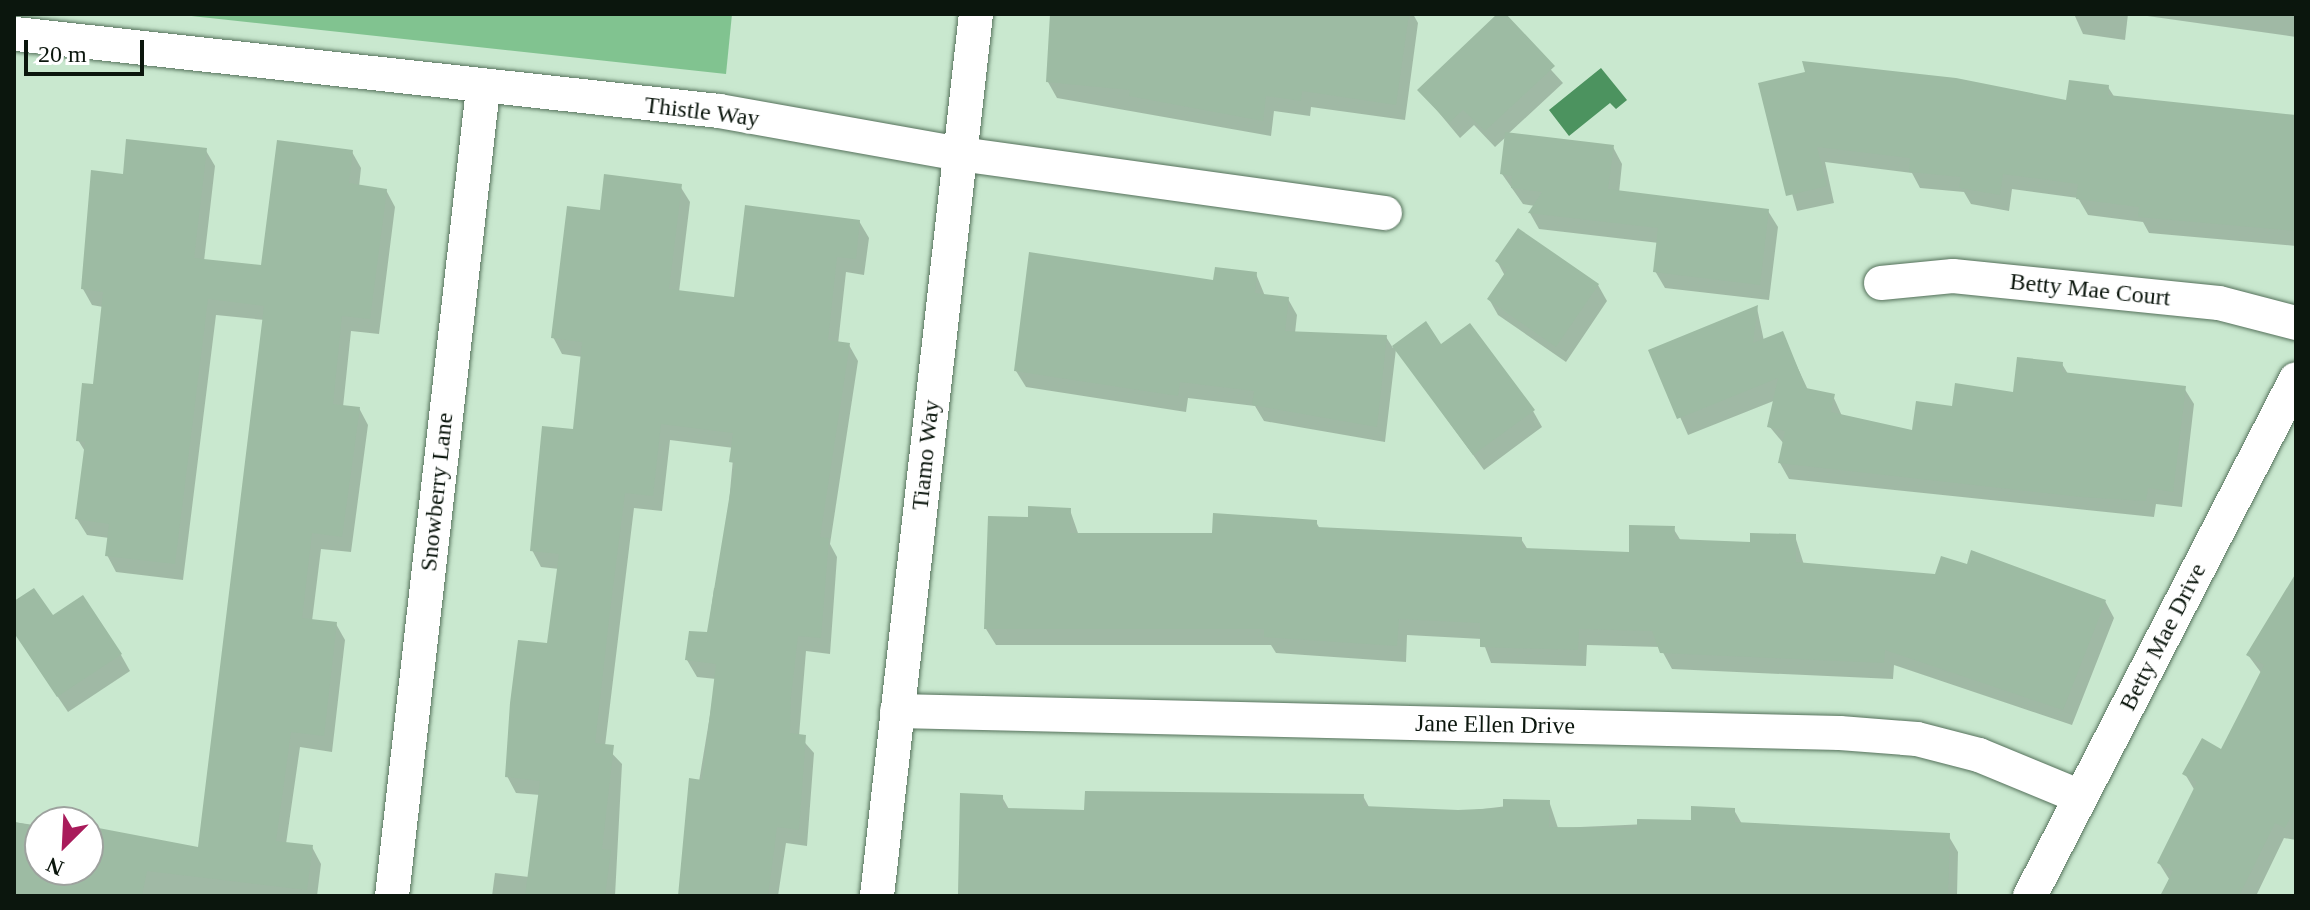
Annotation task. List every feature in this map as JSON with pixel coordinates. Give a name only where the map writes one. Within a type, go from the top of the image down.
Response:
[{"type":"street","name":"Tiamo Way","points":[[877,896],[976,14]]},
{"type":"street","name":"Thistle Way","points":[[16,34],[483,88],[719,111],[960,154],[1385,213]]},
{"type":"street","name":"Snowberry Lane","points":[[392,896],[483,88]]},
{"type":"street","name":"Betty Mae Court","points":[[1881,283],[1969,277],[2219,303],[2296,323]]},
{"type":"street","name":"Betty Mae Drive","points":[[2030,896],[2296,379]]},
{"type":"street","name":"Jane Ellen Drive","points":[[897,711],[1840,733],[1917,739],[1979,755],[2081,797]]},
{"type":"shaded area","points":[[173,14],[732,14],[726,74]]},
{"type":"shaded area","points":[[1601,68],[1627,100],[1616,109],[1610,103],[1569,136],[1549,110]]},
{"type":"building","points":[[1050,14],[1409,14],[1396,105],[1302,91],[1301,101],[1266,96],[1263,121],[1129,96],[1130,90],[1046,82]]},
{"type":"building","points":[[1497,14],[1506,14],[1555,66],[1485,131],[1463,110],[1449,123],[1417,90]]},
{"type":"building","points":[[1802,61],[1956,78],[2066,100],[2069,80],[2109,85],[2108,95],[2296,115],[2296,231],[2138,217],[2139,207],[2076,199],[2078,184],[2003,174],[2000,195],[1959,188],[1961,177],[1909,172],[1910,158],[1817,147],[1827,186],[1786,196],[1758,83],[1805,72]]},
{"type":"building","points":[[1505,132],[1614,145],[1608,189],[1769,209],[1760,285],[1653,272],[1658,228],[1528,213],[1542,192],[1511,188],[1512,176],[1500,174]]},
{"type":"building","points":[[126,139],[207,148],[194,258],[261,265],[277,140],[353,150],[349,183],[387,189],[370,319],[342,316],[333,404],[360,407],[342,537],[312,533],[302,618],[337,622],[324,736],[291,732],[276,841],[313,845],[307,890],[147,871],[142,896],[14,896],[14,822],[24,824],[24,886],[104,886],[104,829],[198,847],[264,306],[208,299],[175,564],[105,556],[109,524],[75,519],[85,442],[76,441],[82,383],[93,384],[103,292],[81,289],[91,170],[123,174]]},
{"type":"building","points":[[604,174],[682,184],[669,289],[734,297],[745,205],[860,220],[856,259],[837,257],[828,340],[850,343],[820,537],[829,538],[821,638],[798,636],[791,696],[790,733],[806,735],[799,830],[777,827],[768,896],[678,896],[689,778],[702,780],[716,664],[685,660],[689,631],[707,632],[735,463],[729,462],[733,433],[661,424],[653,496],[625,493],[610,611],[595,743],[614,745],[602,849],[611,850],[605,896],[525,896],[540,781],[505,777],[510,703],[518,640],[547,643],[559,554],[530,551],[542,426],[573,429],[582,342],[551,338],[567,206],[600,210]]},
{"type":"building","points":[[1518,228],[1599,284],[1556,347],[1487,299],[1507,270],[1495,261]]},
{"type":"building","points":[[1029,252],[1213,280],[1215,267],[1257,272],[1255,293],[1289,297],[1285,331],[1387,335],[1377,427],[1252,405],[1254,391],[1180,382],[1178,396],[1014,371]]},
{"type":"building","points":[[1758,305],[1753,343],[1783,331],[1806,388],[1835,394],[1831,412],[1912,430],[1916,401],[1952,406],[1955,383],[2013,392],[2017,357],[2063,362],[2062,372],[2186,386],[2173,492],[2148,488],[2146,501],[2081,497],[1778,463],[1785,431],[1767,427],[1778,378],[1677,419],[1648,350]]},
{"type":"building","points":[[1426,321],[1441,344],[1470,323],[1535,410],[1473,455],[1392,346]]},
{"type":"building","points":[[1028,506],[1071,508],[1070,533],[1212,533],[1213,513],[1317,520],[1317,527],[1522,537],[1522,548],[1629,552],[1629,525],[1675,526],[1674,539],[1750,542],[1750,533],[1796,534],[1796,562],[1935,574],[1941,556],[1967,564],[1971,550],[2106,600],[2063,710],[1885,650],[1884,663],[1660,653],[1652,631],[1579,629],[1578,650],[1480,647],[1480,623],[1399,619],[1397,646],[1264,637],[1264,629],[984,629],[988,516],[1028,517]]},
{"type":"building","points":[[2296,573],[2296,807],[2285,828],[2275,823],[2239,896],[2160,896],[2173,871],[2157,863],[2197,782],[2182,774],[2202,738],[2221,749],[2264,665],[2246,655]]},
{"type":"building","points":[[34,588],[53,615],[83,595],[122,654],[57,697],[14,633],[14,601]]},
{"type":"building","points":[[1085,791],[1364,794],[1363,806],[1458,810],[1503,808],[1503,799],[1550,800],[1549,827],[1637,828],[1637,819],[1691,820],[1691,806],[1735,808],[1735,822],[1950,833],[1948,896],[958,894],[960,793],[1003,795],[1003,808],[1084,810]]}]
